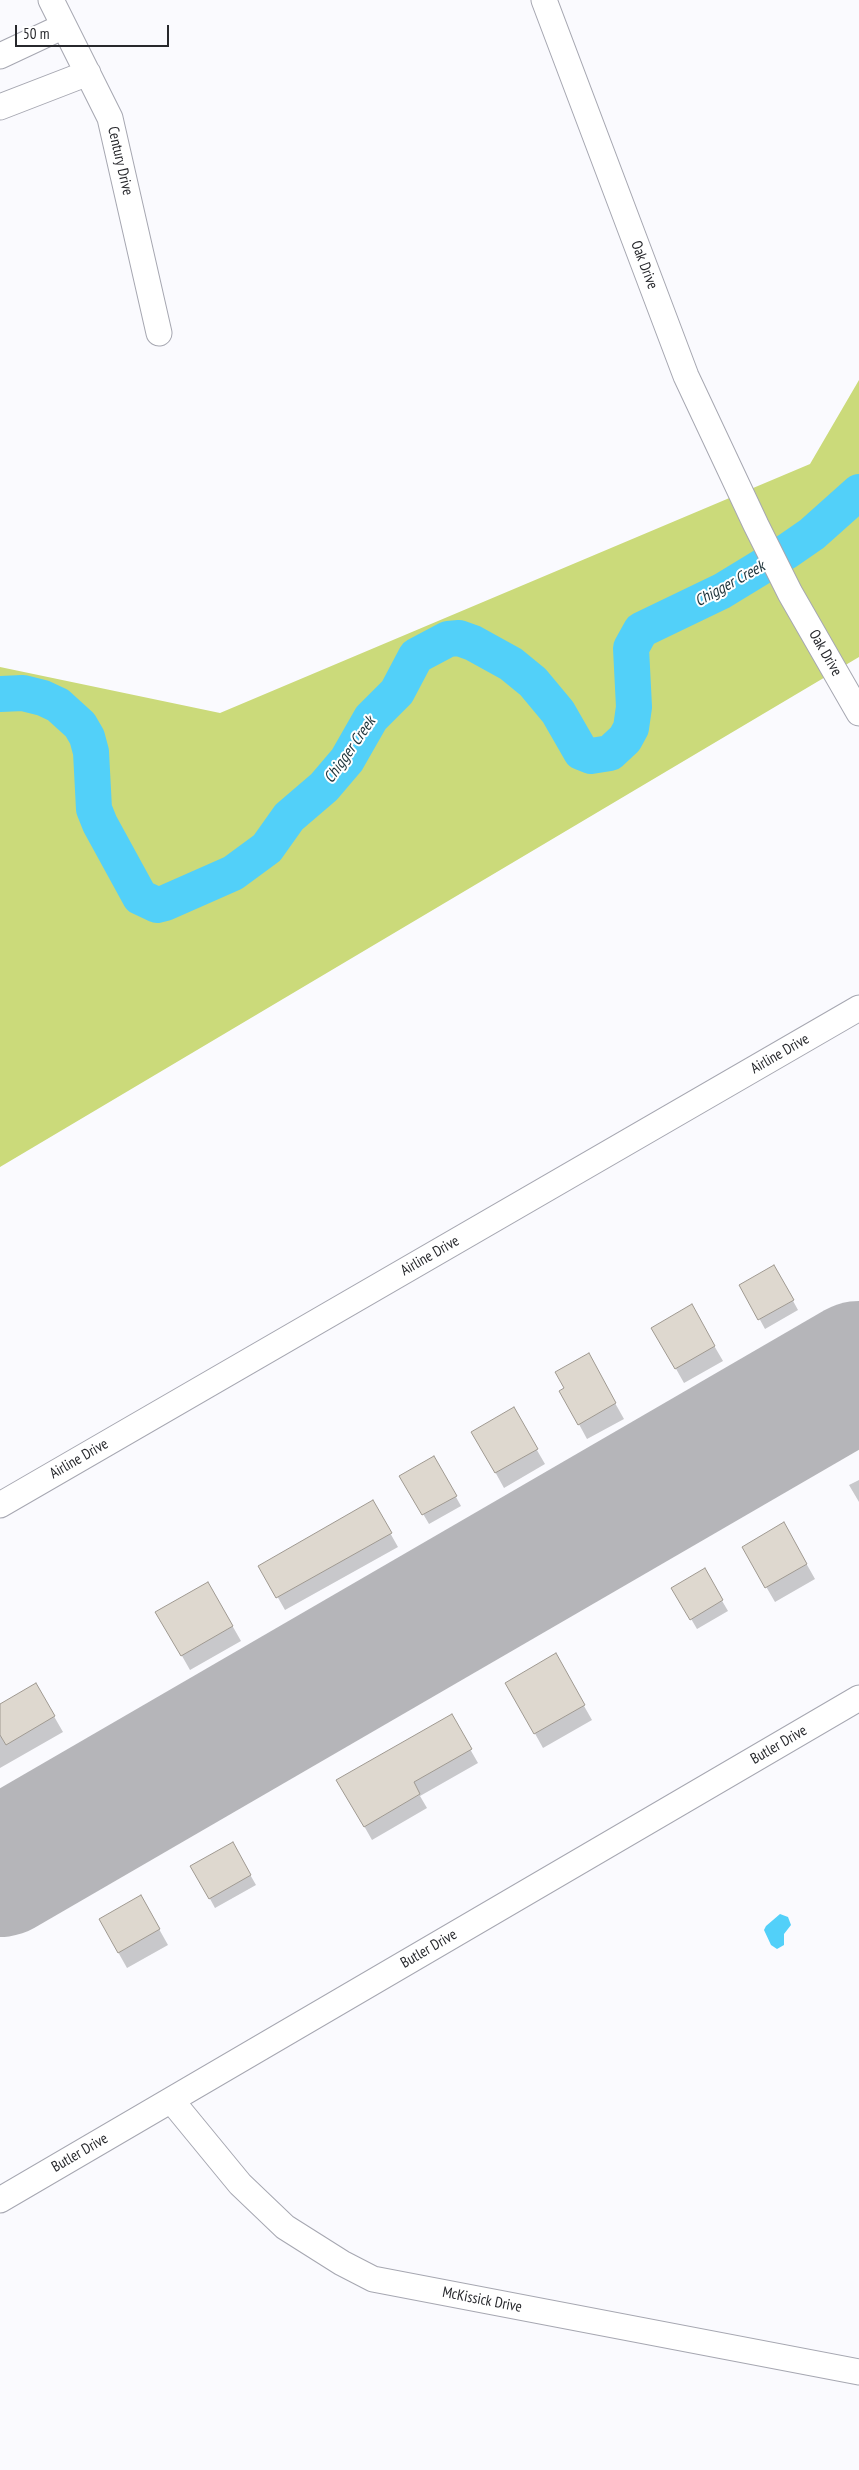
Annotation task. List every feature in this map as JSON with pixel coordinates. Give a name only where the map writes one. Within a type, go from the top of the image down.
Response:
[{"type":"street","name":"Century Drive","points":[[51,0],[110,118],[160,333]]},
{"type":"street","name":"Oak Drive","points":[[544,0],[686,376],[790,594],[859,713]]},
{"type":"street","points":[[0,56],[64,26]]},
{"type":"street","points":[[0,107],[88,73]]},
{"type":"street","name":"Airline Drive","points":[[0,1505],[859,1008]]},
{"type":"street","name":"Butler Drive","points":[[0,2200],[859,1698]]},
{"type":"street","name":"McKissick Drive","points":[[171,2100],[240,2184],[284,2227],[373,2279],[859,2372]]},
{"type":"green space","points":[[859,380],[859,657],[0,1167],[0,667],[220,713],[810,464]]},
{"type":"water","points":[[780,1914],[788,1917],[791,1925],[784,1934],[784,1945],[777,1949],[771,1945],[764,1930]]},
{"type":"building","points":[[774,1265],[794,1300],[758,1320],[739,1285]]},
{"type":"building","points":[[692,1304],[715,1346],[675,1369],[651,1328]]},
{"type":"building","points":[[589,1353],[616,1403],[578,1425],[559,1391],[564,1388],[555,1372]]},
{"type":"building","points":[[514,1407],[538,1449],[495,1473],[471,1432]]},
{"type":"building","points":[[434,1456],[457,1496],[422,1515],[399,1476]]},
{"type":"building","points":[[373,1500],[392,1533],[276,1598],[258,1566]]},
{"type":"building","points":[[784,1522],[807,1564],[765,1588],[742,1547]]},
{"type":"building","points":[[705,1568],[723,1600],[690,1620],[671,1588]]},
{"type":"building","points":[[208,1582],[233,1626],[181,1656],[155,1612]]},
{"type":"building","points":[[556,1653],[585,1705],[534,1734],[505,1683]]},
{"type":"building","points":[[36,1683],[55,1716],[6,1745],[0,1735],[0,1704]]},
{"type":"building","points":[[452,1714],[472,1749],[414,1782],[420,1794],[364,1827],[336,1780]]},
{"type":"building","points":[[233,1842],[251,1875],[209,1899],[190,1866]]},
{"type":"building","points":[[141,1895],[160,1929],[118,1953],[99,1919]]},
{"type":"waterway","name":"Chigger Creek","points":[[0,694],[23,693],[43,698],[58,705],[80,725],[87,737],[91,752],[94,809],[100,824],[140,897],[157,905],[233,873],[267,848],[289,817],[324,787],[347,760],[371,718],[397,692],[416,656],[448,639],[459,638],[473,643],[511,664],[533,682],[558,712],[581,752],[591,756],[610,753],[625,739],[631,728],[634,707],[631,648],[641,630],[722,591],[786,552],[812,534],[859,492]]},
{"type":"runway","points":[[0,1868],[859,1370]]}]
